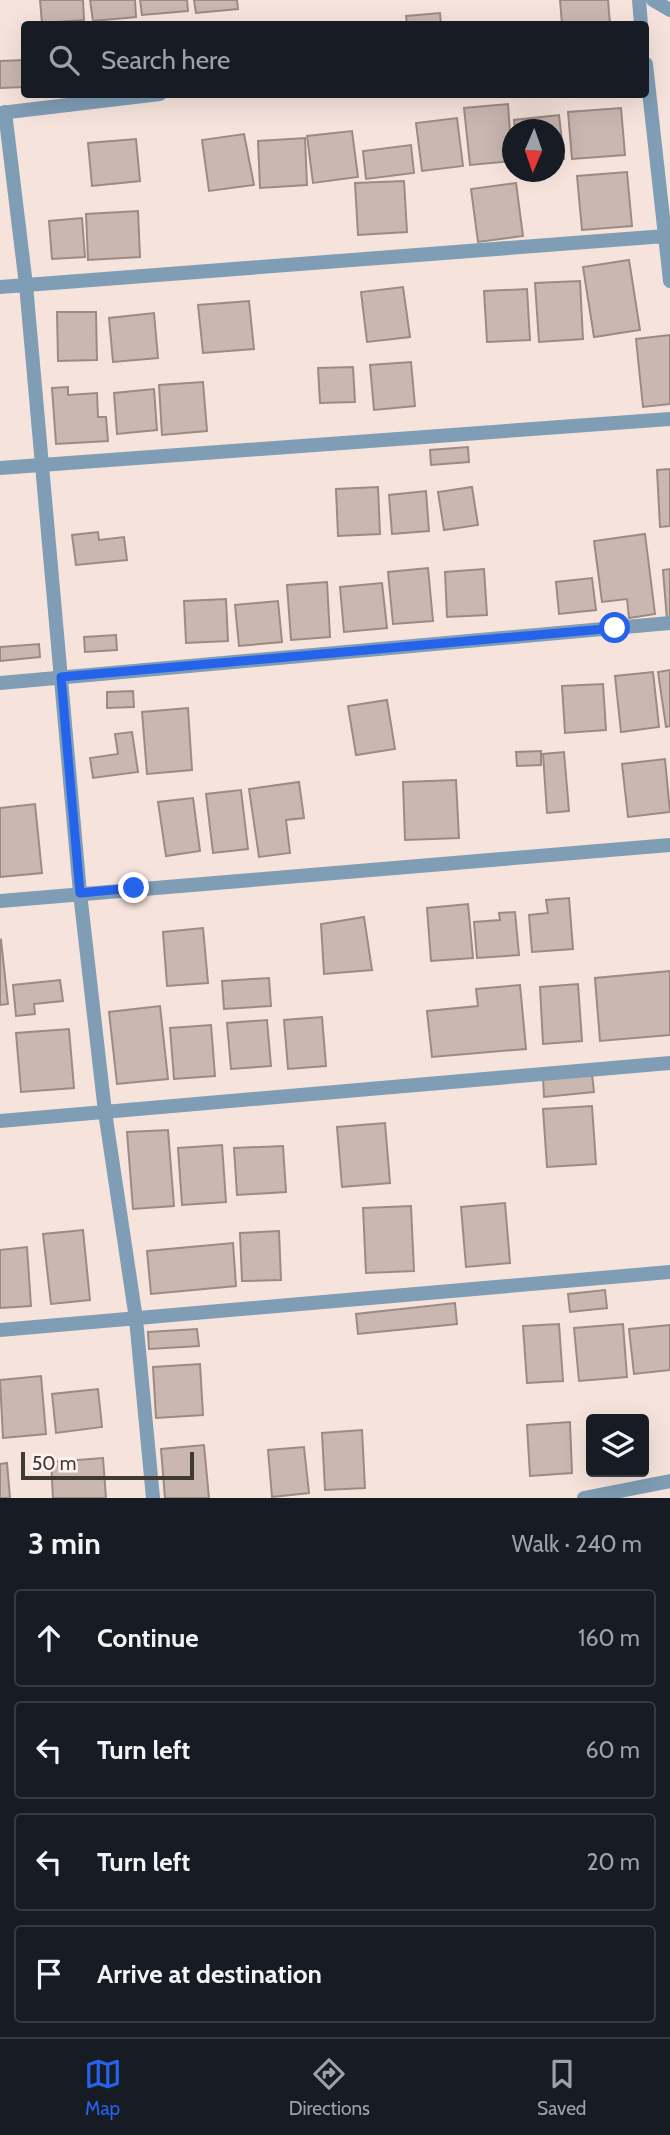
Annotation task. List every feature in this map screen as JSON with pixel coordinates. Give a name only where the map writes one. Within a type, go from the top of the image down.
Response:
[{"type":"street","points":[[639,0],[641,21]]},
{"type":"street","points":[[653,0],[670,10]]},
{"type":"street","points":[[649,91],[670,281]]},
{"type":"street","points":[[125,98],[2,112],[26,285],[80,893],[106,1112],[136,1319],[153,1498]]},
{"type":"street","points":[[0,287],[665,236]]},
{"type":"street","points":[[0,468],[670,419]]},
{"type":"street","points":[[0,683],[670,624]]},
{"type":"street","points":[[0,901],[670,845]]},
{"type":"street","points":[[0,1121],[670,1063]]},
{"type":"street","points":[[0,1330],[670,1272]]},
{"type":"street","points":[[584,1498],[670,1481]]},
{"type":"building","points":[[40,0],[83,0],[84,20],[42,21]]},
{"type":"building","points":[[90,0],[135,0],[136,17],[93,21]]},
{"type":"building","points":[[140,0],[187,0],[188,11],[142,15]]},
{"type":"building","points":[[194,0],[237,0],[238,9],[196,13]]},
{"type":"building","points":[[560,0],[608,0],[610,21],[562,21]]},
{"type":"building","points":[[440,13],[441,21],[407,21],[406,16]]},
{"type":"building","points":[[21,60],[21,87],[0,88],[0,61]]},
{"type":"building","points":[[508,104],[509,119],[502,119],[502,162],[470,165],[464,108]]},
{"type":"building","points":[[621,108],[625,155],[572,159],[568,112]]},
{"type":"building","points":[[559,115],[559,119],[523,119]]},
{"type":"building","points":[[457,118],[463,166],[422,171],[416,123]]},
{"type":"building","points":[[352,131],[358,177],[313,183],[307,136]]},
{"type":"building","points":[[244,134],[254,185],[209,191],[202,140]]},
{"type":"building","points":[[305,138],[307,185],[260,188],[258,141]]},
{"type":"building","points":[[136,139],[140,181],[92,186],[88,143]]},
{"type":"building","points":[[411,145],[414,173],[366,179],[363,151]]},
{"type":"building","points":[[627,172],[632,226],[582,230],[577,176]]},
{"type":"building","points":[[404,181],[407,232],[358,235],[355,183]]},
{"type":"building","points":[[516,183],[523,236],[478,242],[471,189]]},
{"type":"building","points":[[138,211],[140,257],[88,260],[86,214]]},
{"type":"building","points":[[82,218],[85,257],[52,259],[49,221]]},
{"type":"building","points":[[629,260],[640,330],[594,337],[583,267]]},
{"type":"building","points":[[580,281],[583,339],[539,342],[535,283]]},
{"type":"building","points":[[403,287],[410,337],[367,342],[361,292]]},
{"type":"building","points":[[527,289],[530,340],[487,342],[484,291]]},
{"type":"building","points":[[249,301],[254,349],[203,353],[198,305]]},
{"type":"building","points":[[57,312],[96,312],[97,360],[58,361]]},
{"type":"building","points":[[154,313],[158,358],[113,362],[109,318]]},
{"type":"building","points":[[670,335],[670,404],[643,407],[636,339]]},
{"type":"building","points":[[411,362],[415,406],[374,410],[370,365]]},
{"type":"building","points":[[353,367],[355,402],[320,403],[318,368]]},
{"type":"building","points":[[203,382],[207,431],[162,435],[159,385]]},
{"type":"building","points":[[68,387],[68,395],[97,393],[98,417],[106,417],[108,441],[56,444],[52,388]]},
{"type":"building","points":[[154,389],[157,430],[117,434],[114,393]]},
{"type":"building","points":[[468,447],[469,462],[431,465],[430,450]]},
{"type":"building","points":[[670,469],[670,526],[660,527],[657,470]]},
{"type":"building","points":[[378,487],[380,534],[338,536],[336,489]]},
{"type":"building","points":[[472,487],[478,525],[444,530],[438,492]]},
{"type":"building","points":[[426,491],[429,531],[392,534],[389,495]]},
{"type":"building","points":[[98,532],[99,540],[124,537],[127,560],[76,565],[72,535]]},
{"type":"building","points":[[645,534],[655,614],[629,618],[627,599],[602,602],[594,541]]},
{"type":"building","points":[[428,568],[433,621],[393,624],[388,572]]},
{"type":"building","points":[[484,569],[487,615],[447,617],[445,572]]},
{"type":"building","points":[[670,569],[670,620],[667,620],[663,570]]},
{"type":"building","points":[[592,578],[596,610],[559,614],[556,582]]},
{"type":"building","points":[[327,582],[330,637],[291,640],[287,585]]},
{"type":"building","points":[[382,583],[387,628],[344,632],[340,587]]},
{"type":"building","points":[[226,599],[228,641],[186,643],[184,601]]},
{"type":"building","points":[[278,601],[282,642],[239,646],[235,605]]},
{"type":"building","points":[[116,635],[117,650],[85,652],[84,637]]},
{"type":"building","points":[[39,644],[40,657],[0,661],[0,647]]},
{"type":"building","points":[[670,670],[670,726],[666,727],[658,672]]},
{"type":"building","points":[[653,672],[659,727],[621,732],[615,676]]},
{"type":"building","points":[[603,684],[606,730],[565,733],[562,686]]},
{"type":"building","points":[[133,691],[134,707],[107,708],[107,692]]},
{"type":"building","points":[[387,700],[395,749],[356,755],[348,706]]},
{"type":"building","points":[[188,708],[192,770],[147,774],[142,712]]},
{"type":"building","points":[[132,732],[138,772],[93,778],[90,758],[118,754],[115,734]]},
{"type":"building","points":[[541,751],[541,765],[517,766],[516,752]]},
{"type":"building","points":[[564,752],[569,811],[547,813],[543,754]]},
{"type":"building","points":[[665,759],[670,812],[628,817],[622,764]]},
{"type":"building","points":[[456,780],[459,838],[405,840],[403,782]]},
{"type":"building","points":[[299,782],[304,818],[286,820],[290,853],[259,857],[249,789]]},
{"type":"building","points":[[241,790],[248,849],[213,853],[206,794]]},
{"type":"building","points":[[193,798],[200,851],[166,856],[158,802]]},
{"type":"building","points":[[35,804],[42,873],[0,877],[0,808]]},
{"type":"building","points":[[569,898],[573,949],[532,952],[529,915],[548,913],[546,900]]},
{"type":"building","points":[[468,904],[473,958],[431,961],[427,908]]},
{"type":"building","points":[[515,912],[519,955],[477,958],[474,922],[500,920],[499,913]]},
{"type":"building","points":[[364,917],[372,970],[324,974],[321,924]]},
{"type":"building","points":[[203,928],[208,983],[167,986],[163,932]]},
{"type":"building","points":[[0,941],[8,1004],[0,1005]]},
{"type":"building","points":[[670,971],[670,1035],[600,1041],[595,978]]},
{"type":"building","points":[[269,978],[271,1006],[224,1009],[222,981]]},
{"type":"building","points":[[60,980],[63,1001],[34,1004],[35,1014],[16,1016],[13,985]]},
{"type":"building","points":[[578,984],[582,1041],[543,1044],[540,987]]},
{"type":"building","points":[[520,985],[526,1049],[432,1057],[427,1011],[478,1006],[476,989]]},
{"type":"building","points":[[160,1006],[168,1079],[117,1084],[109,1012]]},
{"type":"building","points":[[322,1017],[326,1066],[288,1069],[284,1020]]},
{"type":"building","points":[[267,1020],[271,1066],[231,1069],[227,1023]]},
{"type":"building","points":[[211,1025],[215,1076],[174,1079],[170,1028]]},
{"type":"building","points":[[69,1029],[74,1088],[21,1092],[16,1033]]},
{"type":"building","points":[[592,1074],[594,1092],[544,1097],[543,1078]]},
{"type":"building","points":[[592,1106],[596,1164],[547,1167],[543,1109]]},
{"type":"building","points":[[385,1123],[390,1183],[342,1187],[337,1127]]},
{"type":"building","points":[[168,1130],[174,1206],[133,1209],[127,1132]]},
{"type":"building","points":[[222,1145],[226,1202],[182,1205],[178,1148]]},
{"type":"building","points":[[283,1146],[286,1192],[237,1195],[234,1148]]},
{"type":"building","points":[[505,1203],[510,1263],[466,1267],[461,1207]]},
{"type":"building","points":[[411,1206],[414,1271],[366,1273],[363,1208]]},
{"type":"building","points":[[83,1230],[90,1300],[51,1304],[43,1234]]},
{"type":"building","points":[[279,1231],[281,1280],[242,1281],[240,1233]]},
{"type":"building","points":[[233,1243],[236,1286],[151,1294],[147,1251]]},
{"type":"building","points":[[27,1247],[31,1306],[0,1308],[0,1250]]},
{"type":"building","points":[[605,1290],[607,1308],[570,1312],[568,1294]]},
{"type":"building","points":[[455,1303],[457,1324],[358,1334],[356,1314]]},
{"type":"building","points":[[559,1324],[563,1381],[527,1383],[523,1326]]},
{"type":"building","points":[[623,1324],[627,1377],[579,1381],[574,1328]]},
{"type":"building","points":[[670,1325],[670,1370],[634,1374],[629,1329]]},
{"type":"building","points":[[197,1329],[199,1346],[149,1349],[148,1332]]},
{"type":"building","points":[[200,1364],[203,1415],[156,1418],[153,1367]]},
{"type":"building","points":[[41,1376],[46,1434],[3,1438],[0,1380]]},
{"type":"building","points":[[98,1389],[102,1427],[56,1433],[52,1394]]},
{"type":"building","points":[[570,1422],[572,1473],[530,1476],[527,1425]]},
{"type":"building","points":[[362,1430],[365,1488],[325,1490],[322,1433]]},
{"type":"building","points":[[204,1445],[209,1498],[165,1498],[161,1449]]},
{"type":"building","points":[[304,1447],[309,1493],[272,1497],[268,1450]]},
{"type":"building","points":[[103,1458],[106,1498],[53,1498],[51,1462]]},
{"type":"building","points":[[7,1463],[10,1498],[0,1498],[0,1464]]},
{"type":"route","points":[[134,888],[80,893],[61,677],[615,628]]}]
